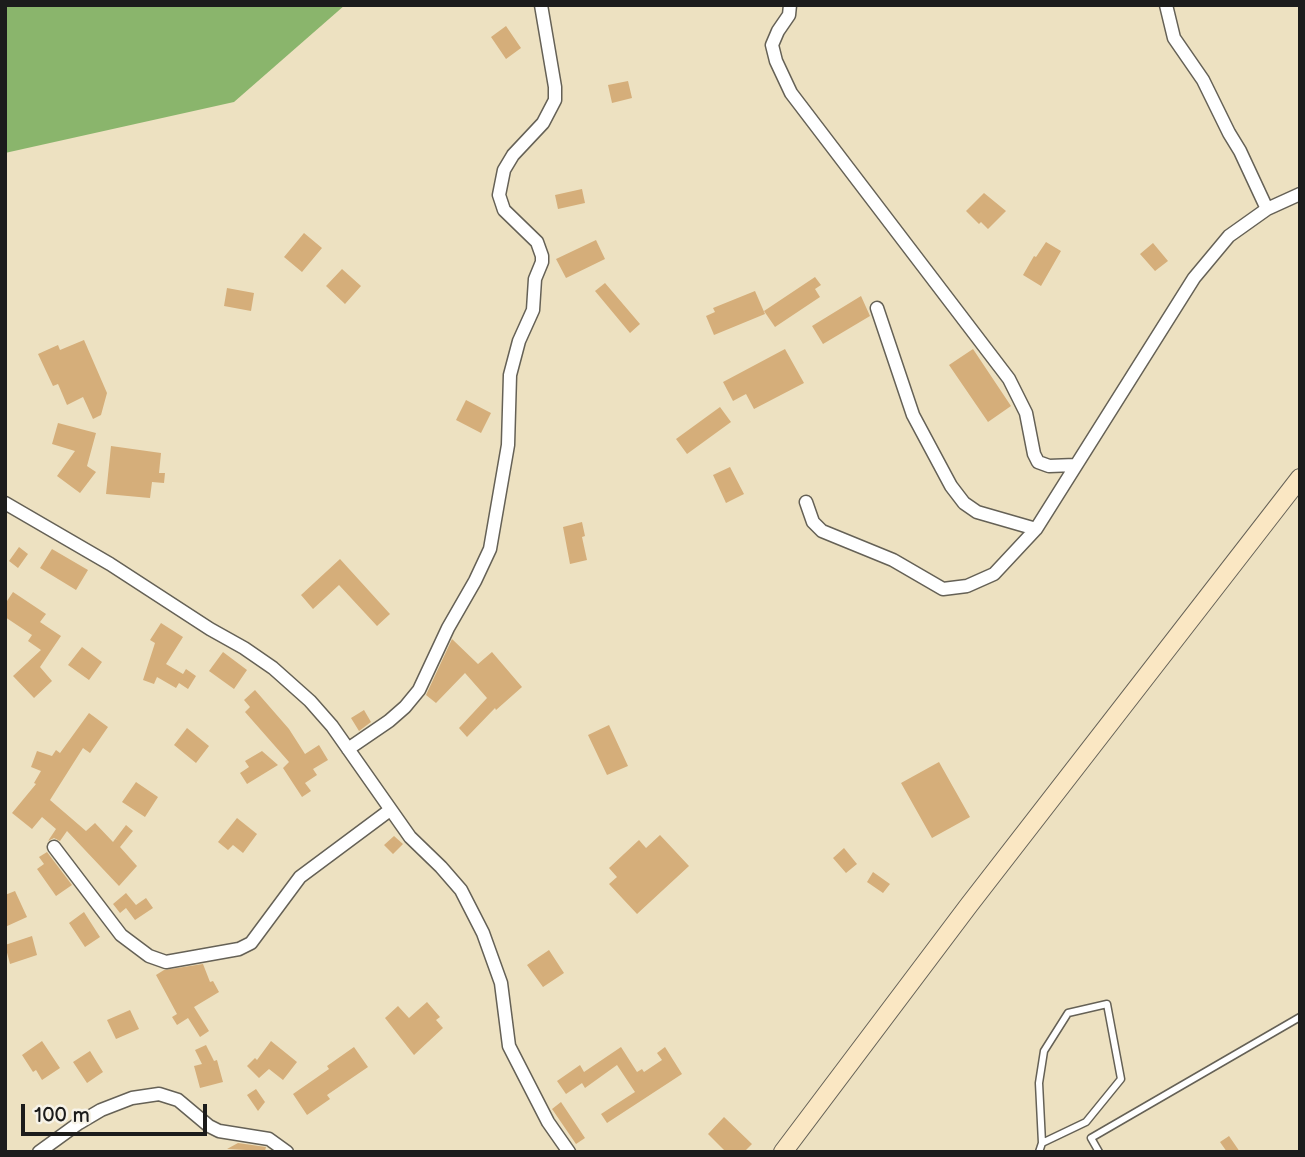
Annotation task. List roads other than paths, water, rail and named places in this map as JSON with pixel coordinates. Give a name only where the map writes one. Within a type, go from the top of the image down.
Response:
[{"type":"main road","points":[[783,1152],[969,905],[1300,478]]},
{"type":"street","points":[[348,749],[405,707],[419,690],[447,628],[490,549],[508,444],[510,375],[519,341],[533,310],[535,279],[542,262],[537,242],[504,210],[499,195],[504,170],[513,155],[542,123],[555,100],[541,5]]},
{"type":"street","points":[[790,5],[789,15],[772,45],[791,93],[1009,379],[1026,413],[1034,454],[1038,461],[1049,466],[1075,465]]},
{"type":"street","points":[[1166,5],[1174,38],[1203,80],[1267,209]]},
{"type":"street","points":[[806,502],[813,522],[822,531],[893,560],[943,589],[967,586],[994,574],[1036,529],[1194,278],[1229,236],[1267,209],[1300,194]]},
{"type":"street","points":[[877,308],[913,415],[951,486],[964,503],[977,512],[1036,529]]},
{"type":"street","points":[[5,503],[164,598],[273,668],[310,701],[348,749],[410,837],[461,890],[483,933],[501,983],[509,1046],[548,1122],[569,1152]]},
{"type":"street","points":[[54,847],[121,935],[149,956],[166,962],[239,949],[251,943],[300,877],[390,810]]},
{"type":"street","points":[[39,1152],[101,1110],[132,1098],[159,1094],[178,1100],[209,1126],[269,1139],[287,1152]]},
{"type":"lane","points":[[1040,1152],[1042,1143],[1039,1083],[1044,1051],[1068,1013],[1107,1004],[1121,1079],[1086,1122],[1042,1143]]},
{"type":"lane","points":[[1099,1152],[1091,1138],[1300,1017]]}]
